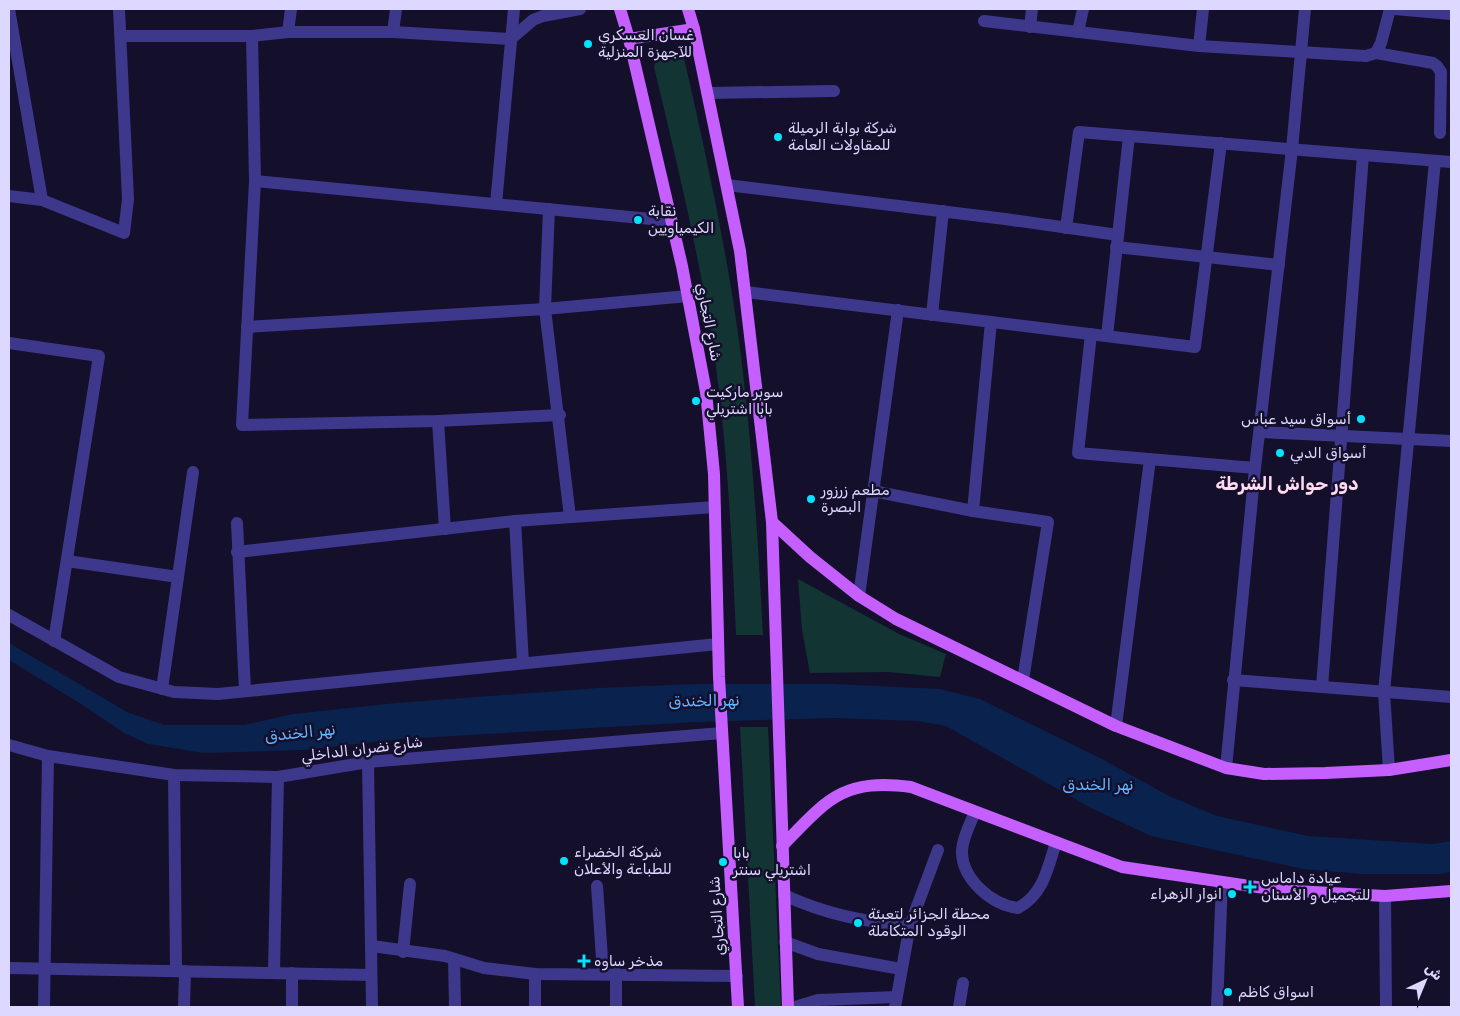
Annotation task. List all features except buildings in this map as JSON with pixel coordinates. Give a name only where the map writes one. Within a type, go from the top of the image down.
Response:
[{"type":"main road","name":"شارع التجاري","points":[[620,9],[629,39],[672,221],[706,392],[715,507],[719,677],[738,1007]]},
{"type":"main road","points":[[688,9],[694,29],[727,185],[746,292],[772,522],[788,1007]]},
{"type":"main road","points":[[629,39],[694,29]]},
{"type":"main road","points":[[772,522],[810,557],[859,596],[896,619],[1116,726],[1226,768],[1264,774],[1389,770],[1451,760]]},
{"type":"main road","points":[[782,846],[825,802],[838,794],[858,787],[885,784],[911,787],[1122,867],[1277,890],[1385,896],[1451,891]]},
{"type":"street","points":[[10,9],[42,200]]},
{"type":"street","points":[[9,196],[42,200],[124,233],[128,199],[119,9]]},
{"type":"street","points":[[288,32],[291,9]]},
{"type":"street","points":[[392,32],[396,9]]},
{"type":"street","points":[[496,204],[514,9]]},
{"type":"street","points":[[121,36],[252,36],[288,32],[392,32],[511,39],[533,20],[580,9]]},
{"type":"street","points":[[1030,27],[1032,9]]},
{"type":"street","points":[[1078,32],[1083,9]]},
{"type":"street","points":[[1199,46],[1203,9]]},
{"type":"street","points":[[1226,768],[1255,468],[1292,149],[1305,9]]},
{"type":"street","points":[[1376,53],[1381,43],[1390,9]]},
{"type":"street","points":[[1395,9],[1451,14]]},
{"type":"street","points":[[984,21],[1199,46],[1366,56],[1376,53],[1438,66],[1441,72],[1440,133]]},
{"type":"street","points":[[252,36],[255,181],[242,425],[438,421],[560,415]]},
{"type":"street","points":[[708,93],[834,92]]},
{"type":"street","points":[[1066,228],[1079,132],[1451,162]]},
{"type":"street","points":[[1106,336],[1129,136]]},
{"type":"street","points":[[746,292],[1195,347],[1221,144]]},
{"type":"street","points":[[1322,687],[1363,155]]},
{"type":"street","points":[[1389,770],[1384,692],[1435,161]]},
{"type":"street","points":[[255,181],[672,221]]},
{"type":"street","points":[[727,185],[1066,228],[1117,241],[1206,258],[1278,265]]},
{"type":"street","points":[[549,210],[546,309],[560,415],[570,517]]},
{"type":"street","points":[[932,315],[943,211]]},
{"type":"street","points":[[247,327],[546,309],[688,296]]},
{"type":"street","points":[[859,596],[898,310]]},
{"type":"street","points":[[973,511],[991,322]]},
{"type":"street","points":[[1091,334],[1078,453],[1255,468]]},
{"type":"street","points":[[9,343],[99,356],[54,641]]},
{"type":"street","points":[[438,421],[445,529]]},
{"type":"street","points":[[1260,432],[1451,441]]},
{"type":"street","points":[[1116,726],[1150,459]]},
{"type":"street","points":[[162,689],[193,472]]},
{"type":"street","points":[[873,491],[973,511],[1048,522],[1024,680]]},
{"type":"street","points":[[237,552],[515,522],[715,507]]},
{"type":"street","points":[[515,522],[523,662]]},
{"type":"street","points":[[238,523],[237,552],[245,691]]},
{"type":"street","points":[[67,560],[178,577]]},
{"type":"street","points":[[9,614],[119,677],[174,692],[218,694],[718,644]]},
{"type":"street","points":[[1233,680],[1451,696]]},
{"type":"street","name":"شارع نضران الداخلي","points":[[9,745],[48,756],[174,775],[278,777],[368,762],[722,733]]},
{"type":"street","points":[[44,1007],[48,756]]},
{"type":"street","points":[[368,762],[372,1007]]},
{"type":"street","points":[[174,775],[180,970],[184,1007]]},
{"type":"street","points":[[274,972],[278,777]]},
{"type":"street","points":[[975,812],[962,850],[968,874],[995,901],[1007,907],[1018,908],[1036,895],[1043,883],[1056,842]]},
{"type":"street","points":[[795,1007],[818,1000],[896,1002],[910,924],[938,850]]},
{"type":"street","points":[[1217,1007],[1222,882]]},
{"type":"street","points":[[403,952],[410,884]]},
{"type":"street","points":[[597,886],[616,1007]]},
{"type":"street","points":[[784,895],[833,915],[858,920],[910,924]]},
{"type":"street","points":[[1385,896],[1386,1007]]},
{"type":"street","points":[[786,942],[818,954],[901,969]]},
{"type":"street","points":[[372,946],[454,959],[484,968],[535,974],[610,973],[737,976]]},
{"type":"street","points":[[454,959],[455,1007]]},
{"type":"street","points":[[9,968],[44,967],[371,975]]},
{"type":"street","points":[[292,973],[292,1007]]},
{"type":"street","points":[[535,974],[535,1007]]},
{"type":"street","points":[[959,1007],[963,983]]},
{"type":"green space","points":[[671,50],[684,58],[715,202],[735,311],[751,455],[763,635],[736,635],[727,467],[716,367],[697,254],[654,67],[657,59]]},
{"type":"green space","points":[[798,579],[899,634],[946,654],[940,677],[888,672],[810,673],[802,630]]},
{"type":"green space","points":[[740,727],[768,727],[781,1007],[755,1007]]},
{"type":"water","name":"نهر الخندق","points":[[9,643],[127,712],[164,725],[244,725],[293,714],[396,703],[598,688],[695,684],[833,684],[940,689],[980,699],[1102,759],[1169,796],[1217,816],[1308,836],[1433,844],[1451,841],[1451,872],[1441,874],[1361,874],[1303,869],[1151,836],[1091,808],[946,726],[918,721],[834,718],[697,722],[401,739],[303,750],[203,753],[148,744],[124,733],[9,660]]},
{"type":"place","name":"غسان العسكري للآجهزة المنزلية","points":[[588,44]]},
{"type":"place","name":"شركة بوابة الرميلة للمقاولات العامة","points":[[778,137]]},
{"type":"place","name":"نقابة الكيمياويين","points":[[638,220]]},
{"type":"place","name":"سوبر ماركيت بابا اشتريلي","points":[[696,401]]},
{"type":"place","name":"أسواق سيد عباس","points":[[1361,419]]},
{"type":"place","name":"أسواق الدبي","points":[[1280,453]]},
{"type":"place","name":"مطعم زرزور البصرة","points":[[811,499]]},
{"type":"place","name":"شركة الخضراء للطباعة والأعلان","points":[[564,861]]},
{"type":"place","name":"بابا اشتريلي سنتر","points":[[723,862]]},
{"type":"place","name":"عيادة داماس للتجميل و الأسنان","points":[[1250,887]]},
{"type":"place","name":"انوار الزهراء","points":[[1232,894]]},
{"type":"place","name":"محطة الجزائر لتعبئة الوقود المتكاملة","points":[[858,923]]},
{"type":"place","name":"مذخر ساوه","points":[[584,961]]},
{"type":"place","name":"اسواق كاظم","points":[[1228,992]]},
{"type":"district","name":"دور حواش الشرطة","points":[[1287,484]]}]
